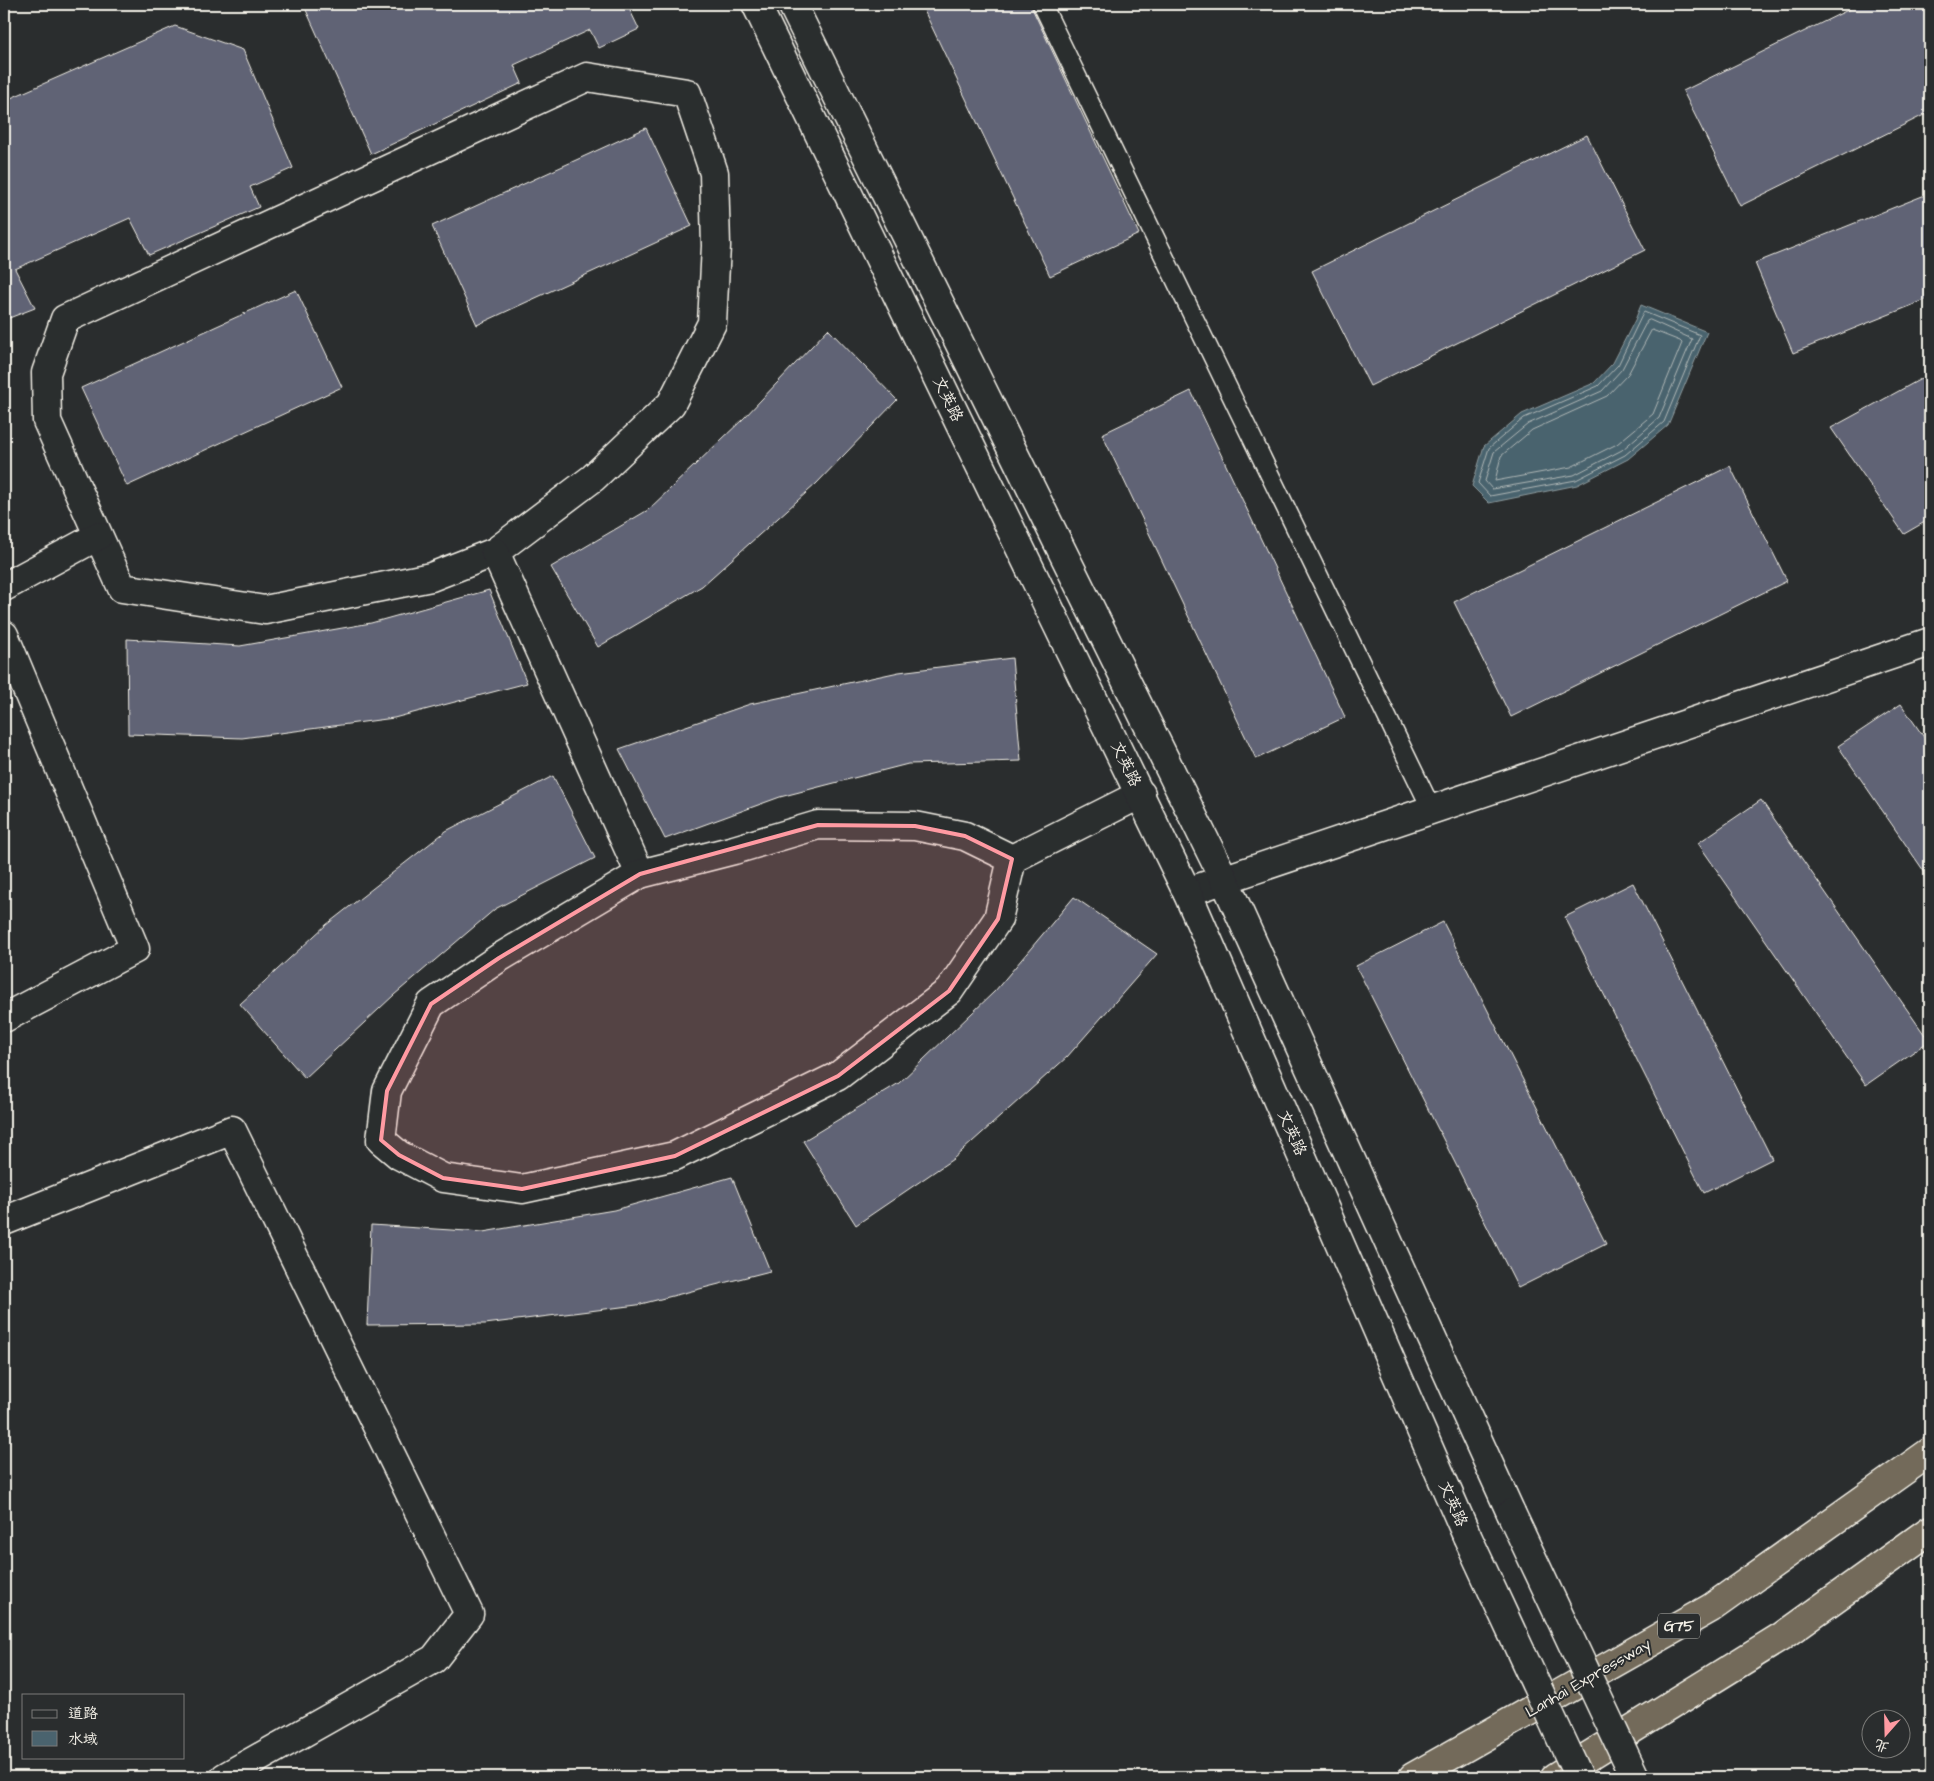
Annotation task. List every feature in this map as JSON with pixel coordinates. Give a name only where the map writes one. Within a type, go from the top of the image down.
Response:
[{"type":"highway","name":"Lanhai Expressway","points":[[1413,1777],[1711,1608],[1930,1452]]},
{"type":"highway","points":[[1555,1777],[1781,1636],[1930,1530]]},
{"type":"highway","points":[[1398,1777],[1467,1746]]},
{"type":"street","name":"文英路","points":[[756,4],[1187,892],[1468,1536],[1579,1777]]},
{"type":"street","points":[[792,4],[1224,880],[1511,1513],[1635,1777]]},
{"type":"street","points":[[587,77],[686,93],[714,173],[716,246],[712,323],[671,404],[593,478],[495,552],[431,577],[265,610],[122,588],[98,536],[47,421],[46,373],[65,319],[587,77]]},
{"type":"street","points":[[4,587],[98,536]]},
{"type":"street","points":[[495,552],[640,874]]},
{"type":"street","points":[[4,634],[135,949],[4,1018]]},
{"type":"street","points":[[1187,892],[1930,642]]},
{"type":"street","points":[[1012,859],[1141,794]]},
{"type":"street","points":[[818,825],[915,826],[965,836],[1012,859],[998,919],[949,991],[838,1076],[675,1156],[522,1189],[443,1178],[399,1155],[382,1140],[388,1091],[431,1004],[498,958],[640,874],[734,850],[818,825]]},
{"type":"street","points":[[4,1221],[232,1130],[468,1614],[434,1659],[224,1777]]},
{"type":"lane","points":[[1042,4],[1432,810]]},
{"type":"highlighted area","points":[[818,825],[915,826],[965,836],[1012,859],[998,919],[949,991],[838,1076],[675,1156],[522,1189],[443,1178],[399,1155],[381,1140],[387,1091],[431,1004],[499,958],[640,874]]},
{"type":"water","points":[[1641,305],[1707,332],[1668,425],[1628,459],[1577,485],[1489,503],[1472,486],[1484,446],[1522,414],[1594,383],[1613,363]]},
{"type":"building","points":[[307,4],[627,4],[639,29],[599,48],[590,30],[514,65],[522,83],[371,154],[306,10]]},
{"type":"building","points":[[921,4],[1030,4],[1139,234],[1050,276]]},
{"type":"building","points":[[1860,4],[1930,4],[1930,112],[1740,206],[1683,91]]},
{"type":"building","points":[[175,26],[243,50],[293,168],[250,187],[259,207],[149,255],[130,218],[15,269],[35,308],[4,320],[4,101]]},
{"type":"building","points":[[646,128],[692,226],[477,325],[432,226]]},
{"type":"building","points":[[1587,135],[1645,250],[1370,386],[1312,271]]},
{"type":"building","points":[[1930,193],[1930,298],[1793,353],[1755,263]]},
{"type":"building","points":[[296,290],[342,387],[127,486],[81,388]]},
{"type":"building","points":[[828,329],[897,400],[816,484],[702,586],[598,647],[551,567],[648,510],[744,418]]},
{"type":"building","points":[[1930,374],[1930,519],[1904,534],[1831,428]]},
{"type":"building","points":[[1191,391],[1345,717],[1256,759],[1102,434]]},
{"type":"building","points":[[1730,466],[1787,581],[1511,717],[1454,602]]},
{"type":"building","points":[[489,590],[527,683],[394,718],[242,738],[128,734],[127,639],[240,646],[371,623]]},
{"type":"building","points":[[1012,658],[1021,761],[908,764],[780,797],[665,839],[619,749],[750,704],[899,672]]},
{"type":"building","points":[[1901,704],[1930,746],[1930,880],[1838,746]]},
{"type":"building","points":[[553,776],[595,858],[495,909],[394,995],[305,1078],[240,1004],[326,925],[446,831]]},
{"type":"building","points":[[1761,800],[1929,1041],[1866,1085],[1698,843]]},
{"type":"building","points":[[1633,883],[1772,1159],[1704,1193],[1565,917]]},
{"type":"building","points":[[1074,897],[1157,954],[1067,1057],[953,1159],[856,1225],[803,1141],[899,1083],[995,991]]},
{"type":"building","points":[[1443,922],[1606,1244],[1518,1288],[1356,966]]},
{"type":"building","points":[[732,1177],[770,1271],[637,1305],[485,1324],[367,1325],[371,1225],[483,1232],[614,1210]]}]
